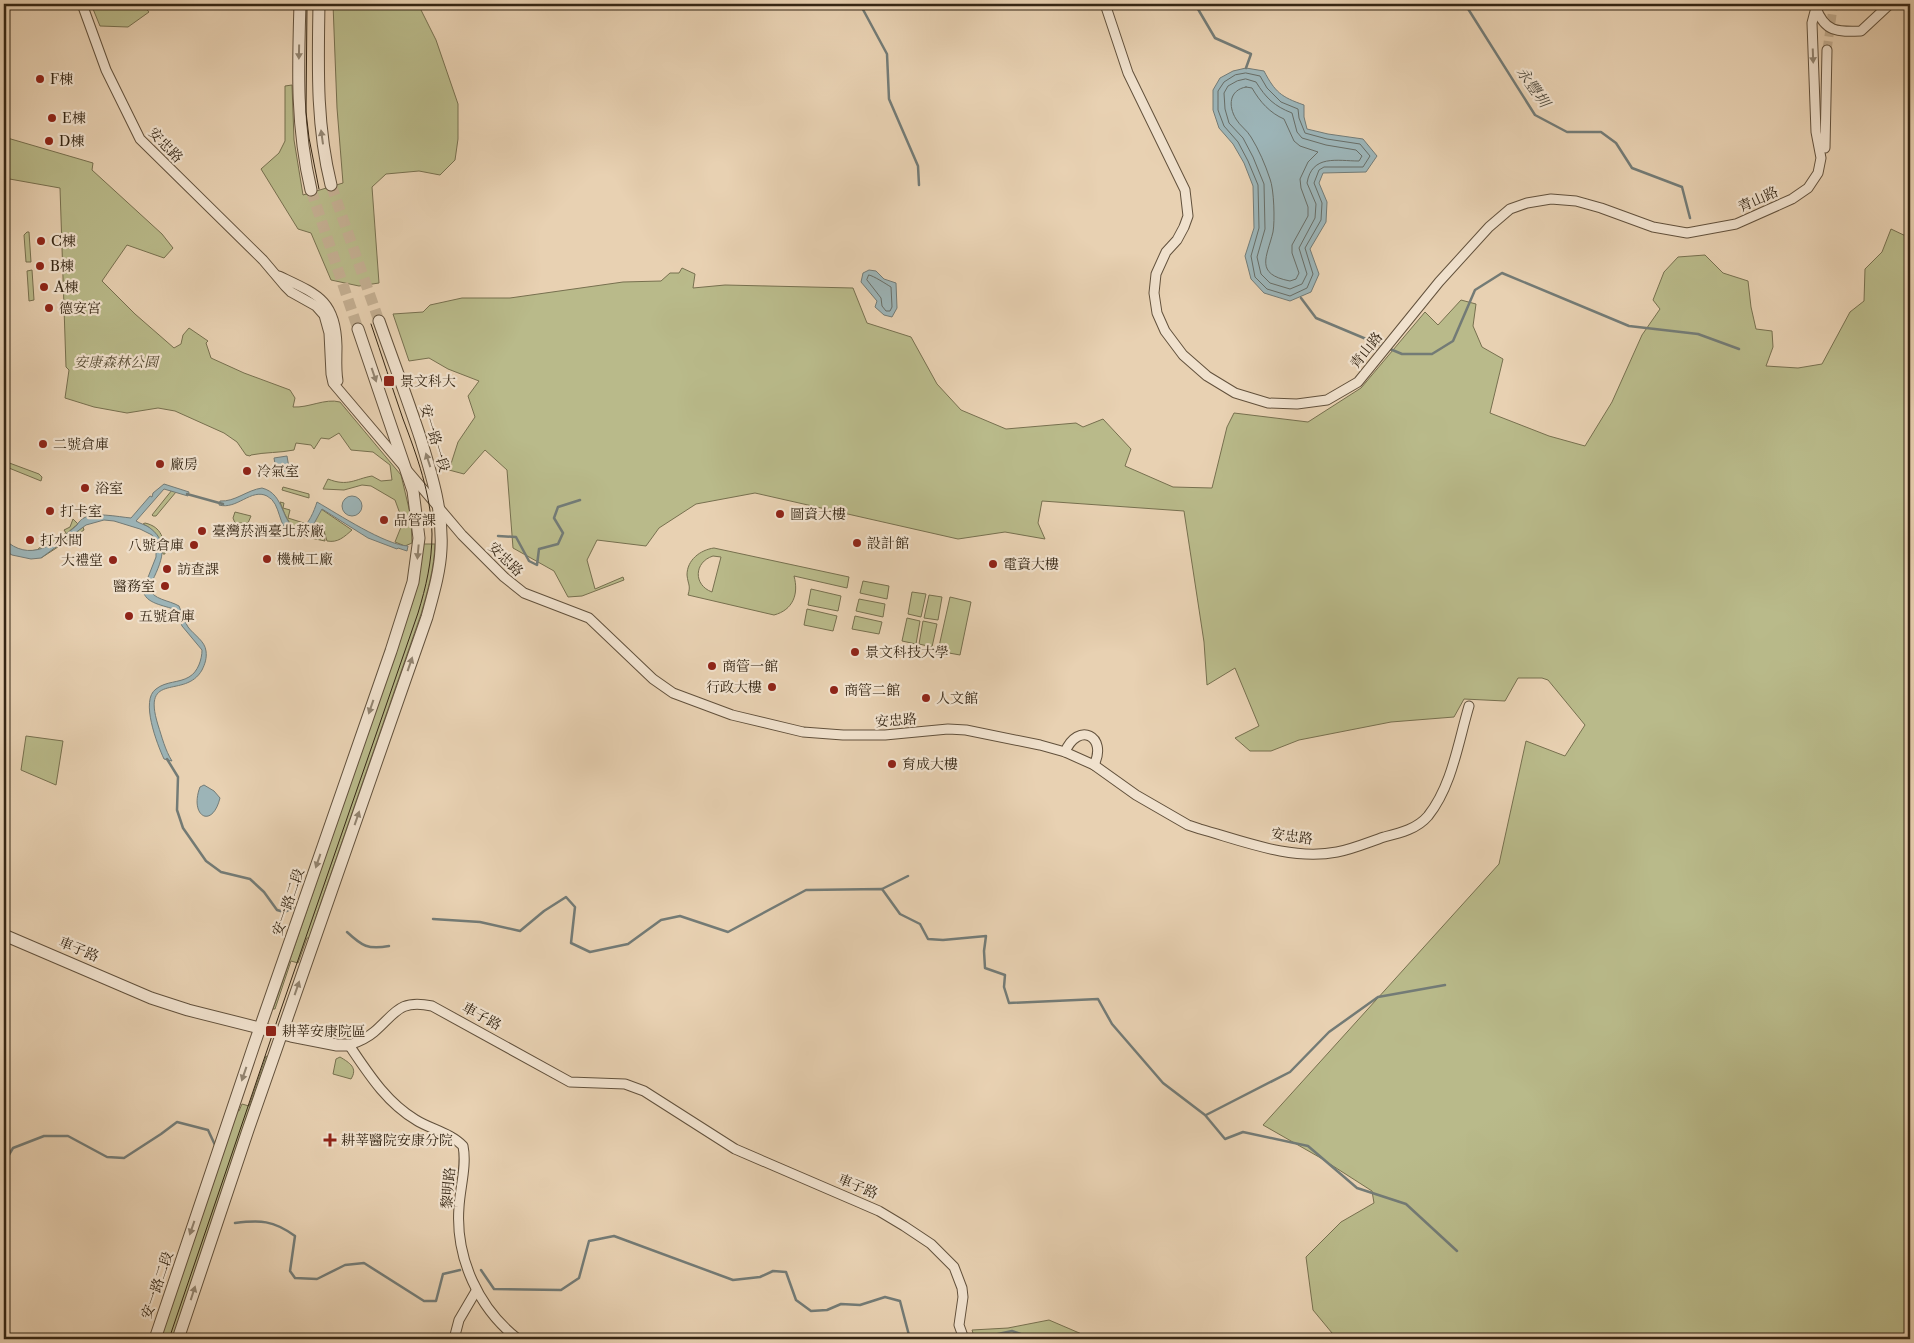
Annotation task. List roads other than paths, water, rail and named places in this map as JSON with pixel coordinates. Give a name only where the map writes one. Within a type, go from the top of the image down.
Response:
[{"type":"street","name":"安忠路","points":[[82,4],[106,70],[140,140],[277,274],[291,292],[310,302],[324,315],[329,333],[333,383],[439,508],[464,537],[512,585],[536,598],[589,618],[663,688],[684,698],[732,715],[803,732],[843,735],[885,735],[948,729],[966,730],[1040,745],[1065,752],[1094,765],[1136,795],[1188,825],[1283,850],[1319,854],[1338,852],[1407,830],[1418,825],[1426,818],[1434,808],[1448,776],[1468,706]]},
{"type":"street","points":[[300,4],[299,112],[305,165],[311,190]]},
{"type":"street","points":[[319,4],[319,110],[325,161],[331,185]]},
{"type":"street","name":"青山路","points":[[1105,4],[1128,74],[1185,190],[1188,216],[1177,240],[1166,252],[1156,274],[1154,293],[1157,312],[1165,331],[1183,355],[1207,376],[1236,393],[1268,403],[1297,404],[1327,400],[1358,382],[1439,282],[1489,227],[1510,209],[1551,199],[1576,201],[1653,227],[1688,233],[1736,224],[1792,199],[1808,188],[1818,173],[1822,158],[1816,132],[1812,23],[1816,6]]},
{"type":"street","points":[[1816,6],[1821,21],[1831,28],[1842,32],[1861,31],[1890,4]]},
{"type":"street","points":[[1825,148],[1828,50]]},
{"type":"street","name":"安一路一段","points":[[379,321],[431,470],[439,508]]},
{"type":"street","points":[[358,329],[407,470]]},
{"type":"street","name":"安一路二段","points":[[154,1339],[391,651],[413,582],[419,538],[417,513],[407,470]]},
{"type":"street","points":[[178,1339],[281,1034],[430,607],[440,565],[441,530],[439,508]]},
{"type":"street","points":[[1065,752],[1075,737],[1088,735],[1095,740],[1098,749],[1094,765]]},
{"type":"street","name":"車子路","points":[[4,934],[86,968],[151,998],[281,1034],[330,1044],[349,1045],[373,1034],[403,1006],[412,1004],[432,1006],[570,1082],[625,1084],[644,1091],[735,1149],[879,1211],[930,1244],[954,1267],[962,1288],[963,1297],[959,1325],[964,1339]]},
{"type":"street","name":"黎明路","points":[[349,1045],[379,1088],[402,1110],[415,1120],[455,1139],[463,1146],[464,1157],[458,1210],[464,1259],[476,1291],[503,1328],[518,1339]]},
{"type":"street","points":[[454,1339],[459,1320],[476,1291]]},
{"type":"water","points":[[1246,68],[1264,71],[1275,89],[1284,96],[1304,105],[1307,129],[1363,139],[1377,156],[1366,172],[1323,173],[1319,183],[1327,202],[1326,222],[1310,249],[1319,274],[1311,292],[1290,301],[1264,293],[1251,279],[1245,256],[1254,228],[1253,186],[1244,163],[1233,144],[1219,128],[1213,110],[1213,90],[1220,78],[1233,71]]},
{"type":"water","points":[[869,270],[876,271],[884,279],[896,283],[897,308],[892,317],[884,315],[875,307],[877,301],[861,282],[863,273]]},
{"type":"water","points":[[287,456],[290,474],[277,476],[274,458]]},
{"type":"water","points":[[164,484],[189,492],[188,496],[164,489],[136,521],[150,528],[161,542],[162,557],[149,588],[154,595],[179,606],[190,630],[204,644],[206,654],[203,668],[195,679],[186,684],[160,691],[155,697],[154,708],[158,725],[172,761],[164,759],[154,733],[150,712],[151,695],[160,686],[185,679],[192,675],[199,665],[202,650],[182,626],[176,610],[151,601],[144,595],[143,590],[156,557],[156,542],[152,535],[140,529],[104,520],[86,525],[41,558],[31,559],[12,555],[4,550],[4,539],[13,546],[23,550],[32,550],[51,545],[82,519],[92,515],[131,518],[150,496],[152,497],[153,493]]},
{"type":"water","points":[[262,488],[270,491],[275,496],[289,522],[299,530],[308,521],[317,502],[375,535],[408,546],[407,551],[368,538],[322,509],[305,537],[293,535],[284,527],[272,499],[261,494],[232,505],[219,505],[220,501],[231,500]]},
{"type":"water","points":[[352,496],[359,499],[362,506],[359,513],[352,516],[345,513],[342,506],[345,499]]},
{"type":"water","points":[[204,785],[214,791],[220,798],[212,814],[207,816],[199,812],[197,805],[200,787]]},
{"type":"waterway","points":[[860,4],[887,54],[889,99],[918,166],[919,185]]},
{"type":"waterway","points":[[1195,4],[1215,38],[1251,54],[1246,68]]},
{"type":"waterway","name":"永豐圳","points":[[1465,4],[1535,115],[1567,132],[1601,132],[1616,143],[1632,168],[1682,187],[1690,218]]},
{"type":"waterway","points":[[1301,298],[1316,318],[1402,354],[1432,354],[1453,341],[1475,290],[1502,273],[1629,326],[1698,334],[1739,349]]},
{"type":"waterway","points":[[187,494],[223,504]]},
{"type":"waterway","points":[[498,536],[516,537],[529,561],[537,565],[539,549],[558,544],[563,533],[554,518],[558,507],[580,500]]},
{"type":"waterway","points":[[167,759],[178,777],[177,810],[183,828],[206,861],[221,872],[250,879],[264,892],[277,910],[284,912],[293,908]]},
{"type":"waterway","points":[[882,889],[908,876]]},
{"type":"waterway","points":[[433,919],[480,922],[520,931],[544,911],[566,897],[575,907],[571,943],[590,952],[628,944],[661,920],[680,916],[728,932],[806,890],[882,889],[900,914],[920,924],[928,939],[943,940],[986,936],[984,951],[985,968],[1005,975],[1004,987],[1009,1003],[1098,999],[1112,1024],[1163,1083],[1205,1115],[1225,1139],[1243,1132],[1308,1146],[1357,1188],[1406,1204],[1457,1251]]},
{"type":"waterway","points":[[347,932],[366,946],[389,946]]},
{"type":"waterway","points":[[1206,1115],[1290,1072],[1329,1032],[1378,997],[1445,985]]},
{"type":"waterway","points":[[4,1163],[13,1148],[44,1136],[68,1136],[107,1157],[124,1158],[177,1122],[208,1130],[215,1145]]},
{"type":"waterway","points":[[235,1223],[266,1222],[280,1227],[295,1236],[290,1271],[295,1278],[317,1279],[345,1265],[364,1263],[424,1301],[436,1301],[443,1274],[460,1270]]},
{"type":"waterway","points":[[481,1270],[494,1289],[561,1290],[579,1278],[589,1241],[614,1236],[733,1280],[760,1277],[773,1271],[786,1272],[796,1300],[811,1311],[827,1310],[841,1304],[860,1305],[885,1297],[900,1301],[910,1339]]},
{"type":"waterway","points":[[975,1339],[1012,1331],[1035,1339]]},
{"type":"tunnel","points":[[1827,50],[1833,8]]},
{"type":"tunnel","points":[[331,185],[379,321]]},
{"type":"tunnel","points":[[311,190],[358,329]]},
{"type":"tram line","points":[[307,4],[306,112],[319,189]]},
{"type":"tram line","points":[[169,1339],[418,613],[428,574],[432,534],[426,490],[418,461],[371,324]]},
{"type":"place","name":"F棟","points":[[40,79]]},
{"type":"place","name":"E棟","points":[[52,118]]},
{"type":"place","name":"D棟","points":[[49,141]]},
{"type":"place","name":"C棟","points":[[41,241]]},
{"type":"place","name":"B棟","points":[[40,266]]},
{"type":"place","name":"A棟","points":[[44,287]]},
{"type":"place","name":"德安宮","points":[[49,308]]},
{"type":"place","name":"景文科大","points":[[389,381]]},
{"type":"place","name":"二號倉庫","points":[[43,444]]},
{"type":"place","name":"廠房","points":[[160,464]]},
{"type":"place","name":"冷氣室","points":[[247,471]]},
{"type":"place","name":"浴室","points":[[85,488]]},
{"type":"place","name":"打卡室","points":[[50,511]]},
{"type":"place","name":"圖資大樓","points":[[780,514]]},
{"type":"place","name":"品管課","points":[[384,520]]},
{"type":"place","name":"臺灣菸酒臺北菸廠","points":[[202,531]]},
{"type":"place","name":"打水間","points":[[30,540]]},
{"type":"place","name":"設計館","points":[[857,543]]},
{"type":"place","name":"八號倉庫","points":[[194,545]]},
{"type":"place","name":"機械工廠","points":[[267,559]]},
{"type":"place","name":"大禮堂","points":[[113,560]]},
{"type":"place","name":"電資大樓","points":[[993,564]]},
{"type":"place","name":"訪查課","points":[[167,569]]},
{"type":"place","name":"醫務室","points":[[165,586]]},
{"type":"place","name":"五號倉庫","points":[[129,616]]},
{"type":"place","name":"景文科技大學","points":[[855,652]]},
{"type":"place","name":"商管一館","points":[[712,666]]},
{"type":"place","name":"行政大樓","points":[[772,687]]},
{"type":"place","name":"商管二館","points":[[834,690]]},
{"type":"place","name":"人文館","points":[[926,698]]},
{"type":"place","name":"育成大樓","points":[[892,764]]},
{"type":"place","name":"耕莘安康院區","points":[[271,1031]]},
{"type":"place","name":"耕莘醫院安康分院","points":[[330,1140]]},
{"type":"park label","name":"安康森林公園","points":[[116,362]]}]
